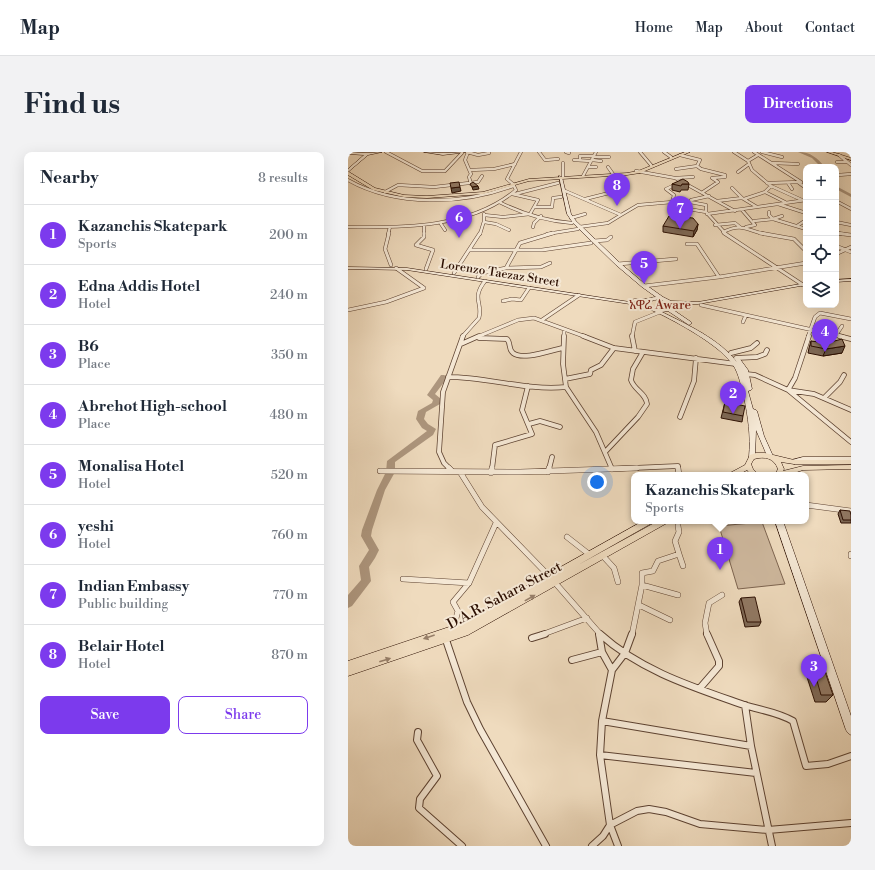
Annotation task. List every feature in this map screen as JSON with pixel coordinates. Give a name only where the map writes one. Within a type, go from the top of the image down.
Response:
[{"type":"main road","points":[[350,153],[367,154],[380,152]]},
{"type":"main road","points":[[426,152],[443,154],[466,152]]},
{"type":"main road","points":[[367,154],[348,171],[368,187],[410,196],[447,197],[483,193],[529,180],[619,175],[637,171],[688,152]]},
{"type":"main road","points":[[829,152],[851,157]]},
{"type":"main road","points":[[833,152],[851,157]]},
{"type":"main road","points":[[559,179],[637,171],[682,154]]},
{"type":"main road","points":[[559,179],[571,220]]},
{"type":"main road","points":[[559,179],[561,197],[566,213],[578,228],[640,288],[648,300],[648,308]]},
{"type":"main road","points":[[593,242],[644,286],[731,353],[746,374],[757,423],[772,457],[780,465],[779,472]]},
{"type":"main road","name":"Lorenzo Taezaz Street","points":[[348,267],[393,267],[426,269],[454,273],[529,288],[579,295],[648,308],[659,312]]},
{"type":"main road","name":"Lorenzo Taezaz Street","points":[[393,267],[485,281],[648,300],[660,298]]},
{"type":"main road","points":[[839,282],[851,282]]},
{"type":"main road","points":[[670,306],[701,305],[803,285]]},
{"type":"main road","points":[[659,312],[670,306],[791,288]]},
{"type":"main road","points":[[659,312],[691,329],[736,361],[743,383],[755,437],[752,457],[748,466],[737,472]]},
{"type":"main road","points":[[752,457],[760,455],[794,462],[851,462]]},
{"type":"main road","points":[[794,462],[803,459],[851,459]]},
{"type":"main road","points":[[748,466],[753,472]]},
{"type":"main road","points":[[789,472],[803,468],[851,467]]},
{"type":"main road","name":"D.A.R. Sahara Street","points":[[348,672],[446,640],[489,621],[590,555],[644,524]]},
{"type":"main road","name":"D.A.R. Sahara Street","points":[[348,665],[453,629],[602,555],[659,524]]},
{"type":"main road","points":[[780,524],[847,707],[851,730]]},
{"type":"street","points":[[386,152],[417,166],[422,171],[441,172],[445,171],[466,152]]},
{"type":"street","points":[[466,152],[481,155],[489,154]]},
{"type":"street","points":[[466,152],[465,160],[470,170],[471,174],[469,179],[471,184]]},
{"type":"street","points":[[513,194],[516,190],[513,184],[507,179],[521,152]]},
{"type":"street","points":[[539,152],[546,164]]},
{"type":"street","points":[[640,152],[651,165]]},
{"type":"street","points":[[664,152],[671,157]]},
{"type":"street","points":[[734,152],[748,163],[752,170],[771,186],[803,200]]},
{"type":"street","points":[[754,152],[799,180],[799,183],[803,186]]},
{"type":"street","points":[[762,152],[782,157]]},
{"type":"street","points":[[577,153],[594,156],[601,161]]},
{"type":"street","points":[[682,154],[700,159],[698,166]]},
{"type":"street","points":[[839,154],[851,165]]},
{"type":"street","points":[[395,157],[399,155]]},
{"type":"street","points":[[738,172],[758,155]]},
{"type":"street","points":[[580,160],[580,156],[609,157]]},
{"type":"street","points":[[574,160],[594,156]]},
{"type":"street","points":[[583,176],[594,156]]},
{"type":"street","points":[[545,160],[558,160]]},
{"type":"street","points":[[837,162],[846,162]]},
{"type":"street","points":[[348,226],[390,227],[441,224],[481,210],[513,194],[559,179],[563,163]]},
{"type":"street","points":[[773,163],[798,164]]},
{"type":"street","points":[[470,170],[494,169],[515,164]]},
{"type":"street","points":[[676,169],[698,166],[701,169],[725,175],[724,177],[712,178],[718,182],[703,192]]},
{"type":"street","points":[[588,167],[596,167]]},
{"type":"street","points":[[608,167],[613,174]]},
{"type":"street","points":[[637,171],[675,178],[693,177]]},
{"type":"street","points":[[839,175],[851,174]]},
{"type":"street","points":[[387,191],[398,185],[434,188],[471,184],[478,182],[482,176]]},
{"type":"street","points":[[675,178],[736,211]]},
{"type":"street","points":[[348,180],[364,189],[397,198],[414,199],[447,199],[485,195],[513,184]]},
{"type":"street","points":[[672,202],[674,195],[666,189],[683,182]]},
{"type":"street","points":[[768,183],[799,183]]},
{"type":"street","points":[[788,183],[792,188]]},
{"type":"street","points":[[716,200],[743,199],[765,192],[771,186]]},
{"type":"street","points":[[732,188],[743,199],[757,207]]},
{"type":"street","points":[[563,190],[621,215]]},
{"type":"street","points":[[585,199],[617,191]]},
{"type":"street","points":[[765,192],[785,202]]},
{"type":"street","points":[[513,194],[538,200],[530,214]]},
{"type":"street","points":[[709,196],[689,200],[690,202],[706,205],[707,213],[722,232],[803,284]]},
{"type":"street","points":[[534,207],[552,207],[553,198],[561,197]]},
{"type":"street","points":[[672,202],[677,207],[707,213],[736,211],[803,200]]},
{"type":"street","points":[[499,202],[511,208],[560,222],[571,220],[585,214]]},
{"type":"street","points":[[506,268],[514,250],[520,243],[543,235],[608,223],[618,219],[621,215],[638,205],[672,202]]},
{"type":"street","points":[[839,203],[851,209]]},
{"type":"street","points":[[777,204],[803,212]]},
{"type":"street","points":[[454,273],[471,250],[484,222],[484,215],[481,210]]},
{"type":"street","points":[[742,210],[754,221],[773,219],[782,216]]},
{"type":"street","points":[[769,212],[773,219],[803,228]]},
{"type":"street","points":[[484,215],[503,217],[530,214]]},
{"type":"street","points":[[533,227],[534,223],[541,216]]},
{"type":"street","points":[[722,232],[731,228],[755,225],[754,221]]},
{"type":"street","points":[[484,222],[496,224],[509,230]]},
{"type":"street","points":[[797,226],[803,222]]},
{"type":"street","points":[[839,223],[851,226]]},
{"type":"street","points":[[441,224],[445,230]]},
{"type":"street","points":[[715,225],[736,224],[740,227]]},
{"type":"street","points":[[424,226],[424,237],[416,245],[433,250],[426,269]]},
{"type":"street","points":[[348,310],[386,302],[424,288],[393,267],[385,244],[390,227]]},
{"type":"street","points":[[746,227],[760,233],[794,239],[803,247]]},
{"type":"street","points":[[839,233],[851,235]]},
{"type":"street","points":[[471,250],[542,250],[607,240],[612,237]]},
{"type":"street","points":[[687,244],[697,244],[719,277]]},
{"type":"street","points":[[839,253],[851,247]]},
{"type":"street","points":[[839,248],[844,251],[851,252]]},
{"type":"street","points":[[618,264],[676,259]]},
{"type":"street","points":[[478,277],[482,273],[506,268],[541,267],[550,263]]},
{"type":"street","points":[[644,286],[719,277],[803,264]]},
{"type":"street","points":[[452,471],[444,463],[439,452],[443,392],[466,331],[479,318],[480,314],[477,298],[478,288],[485,281]]},
{"type":"street","points":[[504,301],[512,299],[521,300],[529,288]]},
{"type":"street","points":[[542,320],[579,295]]},
{"type":"street","points":[[701,305],[851,339]]},
{"type":"street","points":[[636,351],[632,335],[635,322],[659,312]]},
{"type":"street","points":[[788,390],[795,378],[815,317],[820,313],[850,318]]},
{"type":"street","points":[[743,322],[746,315]]},
{"type":"street","points":[[460,344],[478,338],[518,320],[528,318],[542,320],[564,331],[614,348],[696,358],[726,364],[757,357],[765,354],[767,350]]},
{"type":"street","points":[[836,335],[842,326]]},
{"type":"street","points":[[564,331],[562,364],[566,387],[596,432],[612,469]]},
{"type":"street","points":[[478,338],[508,339],[512,353],[529,356],[538,356],[549,350],[563,348]]},
{"type":"street","points":[[731,353],[751,348],[757,343]]},
{"type":"street","points":[[564,379],[590,374],[591,370],[600,365],[614,348]]},
{"type":"street","points":[[605,452],[639,417],[647,404],[644,397],[633,386],[630,380],[643,352]]},
{"type":"street","points":[[680,417],[694,384],[697,372],[696,358]]},
{"type":"street","points":[[746,374],[754,375],[788,390],[824,398],[851,410]]},
{"type":"street","points":[[824,398],[840,382],[844,375]]},
{"type":"street","points":[[448,377],[477,379],[549,390],[566,387]]},
{"type":"street","points":[[491,473],[495,445],[530,436],[532,434],[522,410],[528,386]]},
{"type":"street","points":[[788,390],[851,442]]},
{"type":"street","points":[[529,424],[540,421],[560,427]]},
{"type":"street","points":[[548,472],[552,457]]},
{"type":"street","points":[[380,471],[452,471],[491,473],[678,466],[679,472]]},
{"type":"street","points":[[460,472],[482,507],[496,524],[553,580],[599,633],[625,653],[665,676],[745,706],[786,717],[793,721],[806,766],[828,764],[851,756]]},
{"type":"street","points":[[809,505],[851,511]]},
{"type":"street","points":[[453,629],[458,611],[453,602],[470,583],[496,524]]},
{"type":"street","points":[[678,526],[679,532],[675,541],[683,566]]},
{"type":"street","points":[[566,537],[590,555]]},
{"type":"street","points":[[618,846],[610,825],[600,755],[602,721],[612,670],[625,653],[631,638],[639,605],[642,574],[653,571],[659,561],[679,554]]},
{"type":"street","points":[[602,555],[614,568],[618,582]]},
{"type":"street","points":[[403,578],[470,583]]},
{"type":"street","points":[[642,585],[678,595]]},
{"type":"street","points":[[700,688],[719,666],[719,661],[707,633],[705,621],[708,603],[722,595]]},
{"type":"street","points":[[639,605],[670,620]]},
{"type":"street","points":[[532,638],[561,629],[587,618]]},
{"type":"street","points":[[599,633],[602,652],[612,670]]},
{"type":"street","points":[[446,640],[467,702],[480,729],[546,846]]},
{"type":"street","points":[[572,660],[602,652]]},
{"type":"street","points":[[745,706],[756,773],[772,846]]},
{"type":"street","points":[[602,721],[752,746]]},
{"type":"street","points":[[418,732],[417,740],[437,776],[435,781],[420,798],[418,803],[419,808],[462,846]]},
{"type":"street","points":[[600,755],[756,773]]},
{"type":"street","points":[[592,846],[603,836],[610,825],[637,811],[649,809],[666,812],[700,824],[768,830],[851,823]]},
{"type":"shaded area","points":[[763,524],[785,584],[738,589],[719,526]]},
{"type":"building","points":[[683,179],[689,184],[682,184],[681,186],[672,184]]},
{"type":"building","points":[[459,182],[460,187],[451,188],[450,183]]},
{"type":"building","points":[[473,182],[478,186],[472,187],[470,184]]},
{"type":"building","points":[[669,216],[693,218],[698,224],[694,231],[663,226]]},
{"type":"building","points":[[842,339],[845,346],[826,349],[811,346],[811,341],[827,343]]},
{"type":"building","points":[[725,402],[745,406],[743,416],[723,412]]},
{"type":"building","points":[[840,510],[850,511],[851,520],[843,520]]},
{"type":"building","points":[[755,597],[761,622],[747,622],[741,598]]},
{"type":"building","points":[[812,663],[822,663],[833,695],[821,695]]},
{"type":"waterway","points":[[800,152],[814,157],[820,164]]},
{"type":"waterway","points":[[839,189],[851,196]]},
{"type":"waterway","points":[[348,603],[366,581],[363,569],[374,550],[366,536],[367,530],[381,490],[390,472],[392,465],[391,461],[430,433],[432,429],[425,426],[420,419],[422,411],[436,404],[437,399],[431,395],[433,390],[444,377]]},
{"type":"place","name":"Belair Hotel","points":[[617,206]]},
{"type":"place","name":"Indian Embassy","points":[[680,229]]},
{"type":"place","name":"yeshi","points":[[459,238]]},
{"type":"place","name":"Monalisa Hotel","points":[[644,284]]},
{"type":"place","name":"Abrehot High-school","points":[[825,352]]},
{"type":"place","name":"Edna Addis Hotel","points":[[733,414]]},
{"type":"place","name":"Kazanchis Skatepark","points":[[720,570]]},
{"type":"place","name":"B6","points":[[814,687]]},
{"type":"district","name":"አዋሬ Aware","points":[[660,304]]}]
